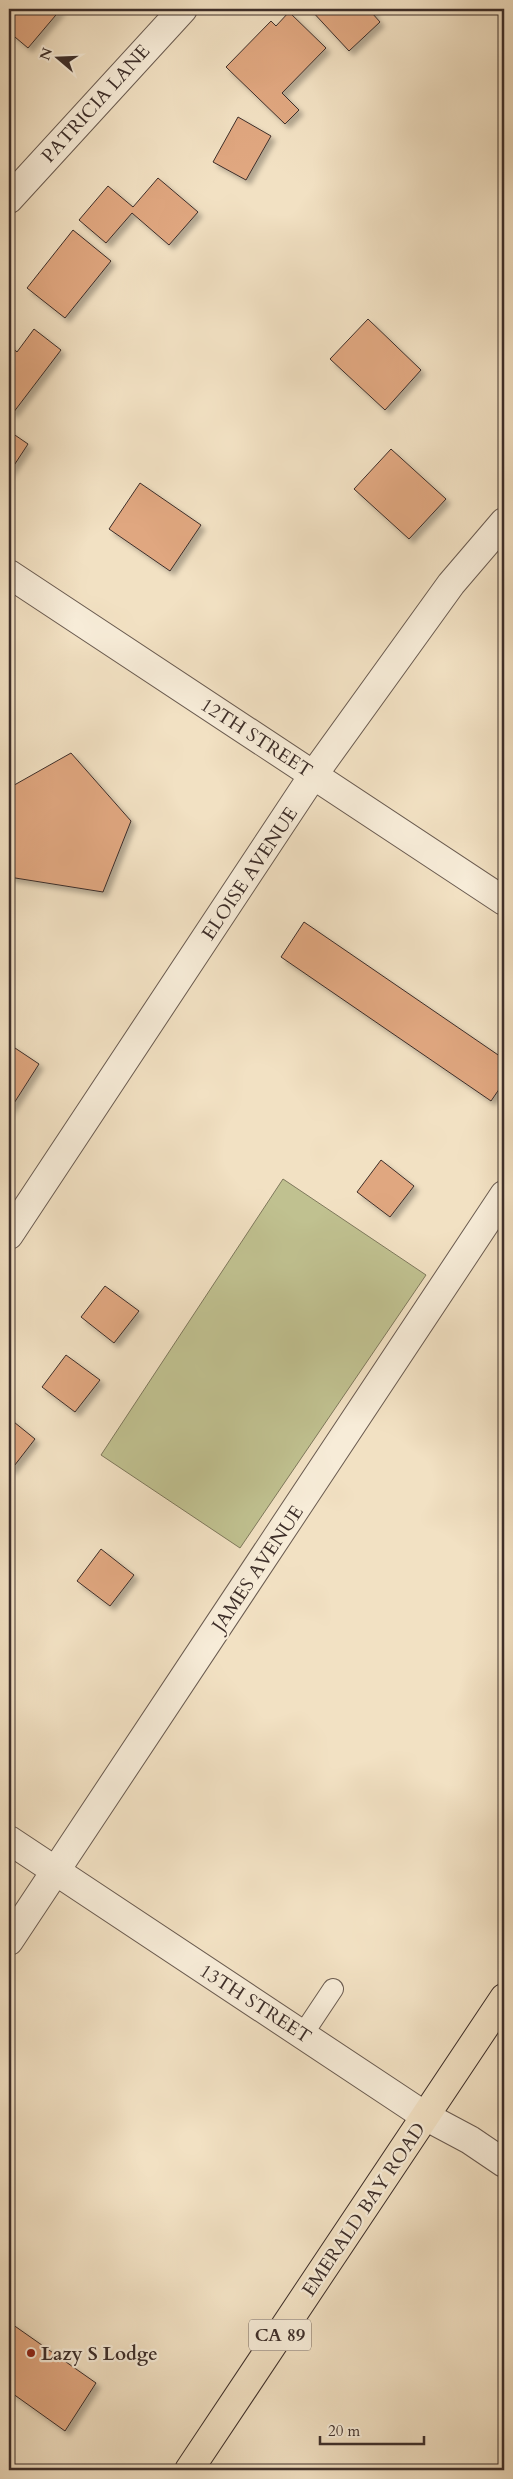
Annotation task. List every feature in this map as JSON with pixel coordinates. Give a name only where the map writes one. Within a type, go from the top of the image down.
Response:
[{"type":"main road","name":"EMERALD BAY ROAD","points":[[189,2470],[504,1998]]},
{"type":"street","name":"PATRICIA LANE","points":[[9,199],[183,9]]},
{"type":"street","name":"ELOISE AVENUE","points":[[9,1235],[314,774],[451,584],[504,522]]},
{"type":"street","name":"12TH STREET","points":[[9,574],[504,901]]},
{"type":"street","name":"JAMES AVENUE","points":[[9,1941],[504,1195]]},
{"type":"street","name":"13TH STREET","points":[[9,1840],[425,2116],[470,2140],[504,2163]]},
{"type":"lane","points":[[303,2034],[333,1989]]},
{"type":"green space","points":[[283,1179],[426,1275],[240,1548],[101,1455]]},
{"type":"building","points":[[11,9],[61,9],[28,48],[9,32],[9,11]]},
{"type":"building","points":[[310,9],[376,9],[372,13],[380,22],[349,51]]},
{"type":"building","points":[[289,12],[326,48],[282,93],[299,110],[285,124],[226,67],[271,21],[276,26]]},
{"type":"building","points":[[238,117],[271,136],[246,180],[213,162]]},
{"type":"building","points":[[158,178],[198,212],[169,245],[132,213],[106,243],[79,220],[108,186],[133,207]]},
{"type":"building","points":[[73,230],[111,261],[65,318],[27,288]]},
{"type":"building","points":[[368,319],[421,370],[385,410],[330,359]]},
{"type":"building","points":[[34,329],[61,350],[13,413],[9,410],[9,345],[17,352]]},
{"type":"building","points":[[9,431],[28,444],[9,473]]},
{"type":"building","points":[[391,449],[446,499],[409,539],[354,489]]},
{"type":"building","points":[[140,483],[201,525],[170,571],[109,529]]},
{"type":"building","points":[[71,753],[131,821],[103,892],[9,877],[9,788]]},
{"type":"building","points":[[304,922],[504,1059],[504,1082],[491,1101],[281,957]]},
{"type":"building","points":[[9,1044],[39,1064],[9,1111]]},
{"type":"building","points":[[381,1160],[414,1186],[390,1217],[357,1192]]},
{"type":"building","points":[[105,1286],[139,1311],[114,1343],[81,1317]]},
{"type":"building","points":[[66,1355],[100,1380],[75,1412],[42,1387]]},
{"type":"building","points":[[9,1418],[35,1439],[11,1470],[9,1469]]},
{"type":"building","points":[[101,1549],[134,1575],[110,1606],[77,1581]]},
{"type":"building","name":"Lazy S Lodge","points":[[9,2322],[96,2383],[65,2431],[9,2391]]},
{"type":"place","name":"Lazy S Lodge","points":[[31,2353]]}]
